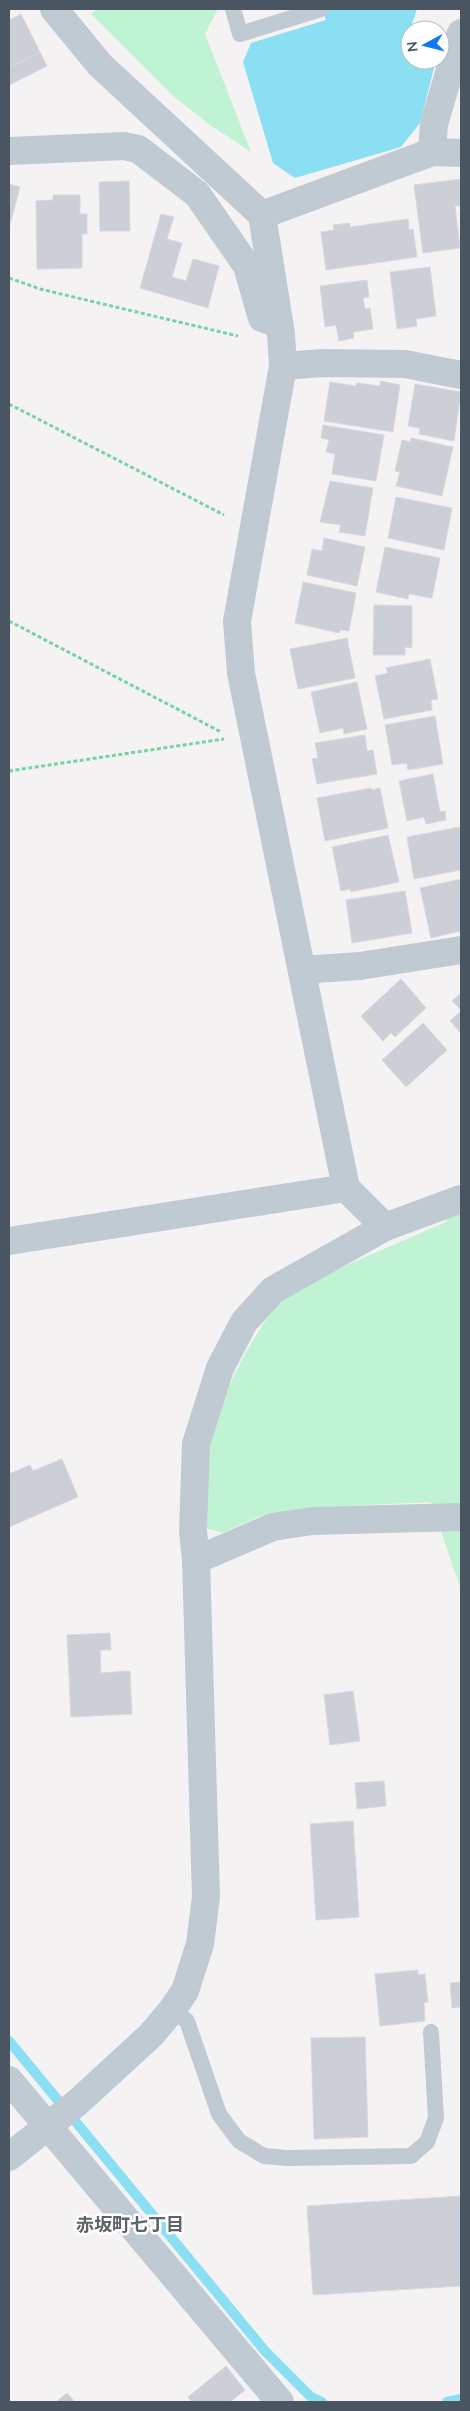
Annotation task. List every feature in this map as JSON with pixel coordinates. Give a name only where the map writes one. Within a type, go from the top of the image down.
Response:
[{"type":"street","points":[[54,9],[100,65],[262,215],[280,329],[283,366],[237,621],[241,673],[346,1188],[385,1227]]},
{"type":"street","points":[[432,152],[434,124],[461,33]]},
{"type":"street","points":[[9,151],[124,146],[138,150],[197,194],[247,266],[262,318],[280,329]]},
{"type":"street","points":[[262,215],[432,152],[461,153]]},
{"type":"street","points":[[283,366],[323,363],[405,364],[461,375]]},
{"type":"street","points":[[302,970],[360,966],[461,950]]},
{"type":"street","points":[[9,1241],[346,1188]]},
{"type":"street","points":[[9,2157],[61,2116],[151,2036],[185,1992],[200,1944],[206,1898],[196,1560],[193,1531],[196,1444],[220,1368],[244,1322],[273,1290],[385,1227],[461,1199]]},
{"type":"street","points":[[196,1560],[273,1527],[312,1521],[461,1517]]},
{"type":"street","points":[[9,2080],[61,2116],[280,2402]]},
{"type":"lane","points":[[233,9],[240,34],[321,9]]},
{"type":"lane","points":[[172,2010],[187,2021],[219,2114],[239,2141],[264,2156],[287,2158],[411,2156],[427,2142],[436,2118],[431,2032]]},
{"type":"path","points":[[9,278],[40,289],[232,337],[280,329]]},
{"type":"path","points":[[9,404],[254,530]]},
{"type":"path","points":[[9,622],[232,738],[9,771]]},
{"type":"green space","points":[[97,9],[218,9],[205,34],[251,152],[210,125],[171,94],[91,14]]},
{"type":"green space","points":[[461,1184],[461,1590],[431,1502],[324,1507],[258,1517],[222,1533],[203,1527],[204,1459],[216,1411],[246,1352],[275,1305],[324,1275],[446,1222]]},
{"type":"water","points":[[322,9],[417,9],[413,20],[400,20],[400,70],[433,70],[420,123],[401,147],[295,178],[273,163],[243,62],[251,43],[326,20]]},
{"type":"building","points":[[21,14],[40,52],[9,68],[9,20]]},
{"type":"building","points":[[40,52],[47,66],[9,85],[9,68]]},
{"type":"building","points":[[461,179],[461,205],[455,206],[460,248],[423,253],[414,185]]},
{"type":"building","points":[[129,181],[130,231],[100,231],[99,182]]},
{"type":"building","points":[[9,184],[20,187],[9,228]]},
{"type":"building","points":[[53,195],[80,195],[80,214],[87,214],[87,234],[82,234],[82,268],[37,269],[36,201],[53,200]]},
{"type":"building","points":[[161,214],[174,217],[167,239],[182,243],[172,277],[186,281],[193,259],[219,266],[208,308],[140,288]]},
{"type":"building","points":[[408,219],[409,230],[413,229],[417,257],[326,270],[321,232],[334,230],[333,225],[350,223],[350,227]]},
{"type":"building","points":[[430,267],[436,316],[416,319],[417,326],[397,329],[390,272]]},
{"type":"building","points":[[367,280],[369,297],[363,298],[365,309],[370,308],[373,329],[353,332],[354,338],[339,341],[336,325],[325,327],[320,286]]},
{"type":"building","points":[[381,381],[400,385],[393,432],[324,421],[330,382],[356,386],[357,383],[380,386]]},
{"type":"building","points":[[415,384],[461,392],[454,441],[419,434],[420,428],[408,426]]},
{"type":"building","points":[[323,425],[384,435],[376,481],[332,474],[335,454],[326,452],[329,440],[321,438]]},
{"type":"building","points":[[411,438],[453,447],[442,496],[396,486],[400,472],[395,471],[402,440],[410,442]]},
{"type":"building","points":[[330,481],[373,488],[365,536],[339,532],[341,525],[320,522]]},
{"type":"building","points":[[396,497],[452,508],[444,550],[388,538]]},
{"type":"building","points":[[324,538],[365,547],[357,586],[307,575],[312,549],[322,551]]},
{"type":"building","points":[[385,547],[440,558],[432,598],[409,594],[408,599],[376,592]]},
{"type":"building","points":[[303,582],[356,593],[349,631],[340,630],[339,633],[295,623]]},
{"type":"building","points":[[374,605],[412,606],[412,648],[405,647],[405,655],[373,655]]},
{"type":"building","points":[[347,638],[355,678],[298,689],[290,649]]},
{"type":"building","points":[[430,659],[438,699],[431,700],[432,710],[384,719],[375,676],[388,673],[386,668]]},
{"type":"building","points":[[357,682],[367,729],[344,734],[343,728],[320,733],[311,692]]},
{"type":"building","points":[[435,716],[443,764],[408,770],[407,763],[392,765],[385,725]]},
{"type":"building","points":[[365,735],[367,751],[373,750],[377,774],[317,784],[312,759],[318,758],[315,743]]},
{"type":"building","points":[[433,774],[440,812],[445,811],[446,820],[426,824],[424,817],[407,821],[399,781]]},
{"type":"building","points":[[371,788],[372,790],[380,788],[388,828],[325,841],[317,798]]},
{"type":"building","points":[[460,827],[461,870],[414,879],[407,837]]},
{"type":"building","points":[[388,835],[399,882],[351,892],[350,889],[341,891],[332,847]]},
{"type":"building","points":[[461,879],[461,931],[431,938],[420,888]]},
{"type":"building","points":[[405,891],[412,933],[352,943],[346,900]]},
{"type":"building","points":[[401,979],[426,1008],[395,1037],[391,1033],[383,1041],[361,1016]]},
{"type":"building","points":[[461,993],[461,1010],[452,1001]]},
{"type":"building","points":[[461,1011],[461,1033],[450,1021]]},
{"type":"building","points":[[423,1023],[447,1050],[406,1087],[382,1060]]},
{"type":"building","points":[[62,1459],[78,1497],[9,1527],[9,1474],[30,1465],[33,1471]]},
{"type":"building","points":[[110,1633],[111,1650],[100,1650],[101,1673],[130,1671],[132,1714],[71,1717],[67,1635]]},
{"type":"building","points":[[353,1691],[360,1741],[330,1745],[324,1695]]},
{"type":"building","points":[[384,1781],[386,1806],[357,1809],[355,1783]]},
{"type":"building","points":[[353,1821],[359,1917],[316,1920],[310,1824]]},
{"type":"building","points":[[418,1970],[418,1975],[425,1974],[428,2002],[424,2003],[425,2021],[380,2026],[375,1974]]},
{"type":"building","points":[[461,1982],[461,2007],[452,2008],[450,1983]]},
{"type":"building","points":[[365,2037],[368,2137],[314,2139],[311,2038]]},
{"type":"building","points":[[461,2196],[461,2286],[313,2295],[307,2206]]},
{"type":"building","points":[[226,2366],[245,2390],[230,2402],[192,2402],[188,2397]]},
{"type":"building","points":[[67,2393],[75,2402],[56,2402]]},
{"type":"waterway","points":[[9,2041],[265,2351],[311,2397],[322,2402]]},
{"type":"waterway","points":[[447,2402],[461,2399]]},
{"type":"district","name":"赤坂町七丁目","points":[[130,2225]]}]
